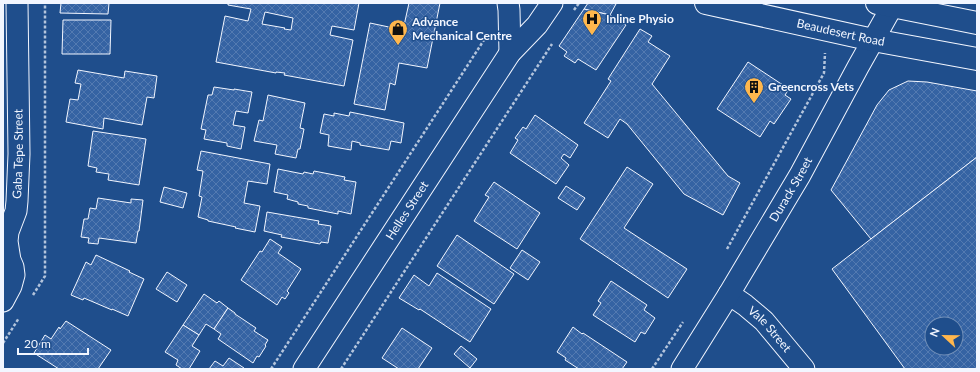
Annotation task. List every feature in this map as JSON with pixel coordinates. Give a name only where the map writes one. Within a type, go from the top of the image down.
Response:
[{"type":"highway","name":"Beaudesert Road","points":[[706,3],[873,40],[977,59]]},
{"type":"highway","points":[[888,4],[977,23]]},
{"type":"street","name":"Gaba Tepe Street","points":[[3,301],[11,286],[14,274],[5,241],[16,211],[17,201],[19,154],[18,3]]},
{"type":"street","points":[[508,3],[510,53]]},
{"type":"street","name":"Helles Street","points":[[304,369],[510,53],[537,26],[552,3]]},
{"type":"street","name":"Durack Street","points":[[682,369],[800,175],[873,40],[888,4]]},
{"type":"street","name":"Vale Street","points":[[729,294],[764,321],[804,369]]},
{"type":"path","points":[[570,16],[579,3]]},
{"type":"path","points":[[272,369],[484,40],[487,29]]},
{"type":"path","points":[[341,369],[553,43]]},
{"type":"path","points":[[724,255],[824,73],[825,51]]},
{"type":"path","points":[[652,369],[686,316]]},
{"type":"building","points":[[61,3],[109,3],[108,14],[60,13]]},
{"type":"building","points":[[228,3],[359,3],[354,30],[332,26],[330,35],[353,40],[344,86],[284,75],[285,73],[276,73],[216,62],[225,16],[248,21],[251,9],[228,5]],"holes":[[[265,12],[293,18],[291,30],[262,24]]]},
{"type":"building","name":"Advance Mechanical Centre","points":[[409,3],[440,3],[427,68],[399,63],[395,85],[390,83],[385,110],[354,104],[370,23],[403,30]]},
{"type":"building","points":[[588,3],[616,4],[610,15],[584,9]]},
{"type":"building","name":"Inline Physio","points":[[584,9],[610,15],[626,25],[596,70],[578,59],[575,63],[564,56],[567,52],[559,46]]},
{"type":"building","points":[[63,20],[111,20],[110,54],[62,54]]},
{"type":"building","points":[[640,29],[652,36],[648,42],[670,56],[652,84],[728,176],[740,183],[723,215],[684,194],[627,124],[620,119],[608,138],[584,123],[611,81],[608,79]]},
{"type":"building","name":"Greencross Vets","points":[[748,62],[789,89],[785,95],[791,99],[774,124],[770,121],[760,137],[717,109]]},
{"type":"building","points":[[78,70],[124,78],[125,71],[157,76],[154,98],[147,97],[142,125],[104,118],[103,129],[66,122],[70,99],[78,100],[81,84],[75,83]]},
{"type":"building","points":[[908,81],[927,82],[977,91],[977,157],[871,239],[831,190],[877,105],[889,90]]},
{"type":"building","points":[[214,87],[252,92],[248,113],[236,111],[233,125],[245,127],[241,149],[227,146],[227,143],[204,139],[206,130],[201,129],[208,95],[212,95]]},
{"type":"building","points":[[268,95],[305,103],[300,128],[304,129],[300,149],[298,149],[296,158],[275,154],[277,145],[254,141],[259,120],[263,121]]},
{"type":"building","points":[[350,112],[404,123],[401,143],[391,141],[389,150],[360,145],[360,143],[352,141],[351,150],[328,146],[329,135],[320,133],[324,114],[334,116],[334,113],[349,116]]},
{"type":"building","points":[[535,115],[578,145],[570,158],[564,154],[561,158],[569,165],[556,184],[510,153],[518,140],[515,138],[523,127],[526,129]]},
{"type":"building","points":[[93,131],[146,139],[139,185],[108,180],[109,174],[96,172],[97,168],[88,166]]},
{"type":"building","points":[[201,151],[270,164],[267,184],[248,181],[244,203],[260,206],[255,232],[208,221],[198,217],[202,197],[199,196],[203,171],[197,170]]},
{"type":"building","points":[[977,157],[977,369],[905,369],[832,269]]},
{"type":"building","points":[[627,167],[653,184],[624,228],[687,269],[668,298],[580,239]]},
{"type":"building","points":[[278,169],[303,174],[304,172],[313,174],[314,171],[345,177],[344,180],[356,182],[351,214],[338,211],[338,214],[308,208],[308,206],[298,204],[298,202],[287,199],[288,195],[274,192]]},
{"type":"building","points":[[494,182],[540,213],[517,249],[474,221],[489,197],[485,195]]},
{"type":"building","points":[[566,186],[585,198],[577,210],[558,198]]},
{"type":"building","points":[[164,187],[187,193],[183,208],[160,202]]},
{"type":"building","points":[[98,198],[131,203],[131,199],[143,200],[136,243],[99,238],[98,244],[88,243],[89,238],[81,237],[84,219],[88,219],[90,208],[96,209]]},
{"type":"building","points":[[267,212],[319,221],[318,224],[331,226],[328,243],[321,242],[320,244],[281,237],[282,235],[264,231]]},
{"type":"building","points":[[457,235],[514,274],[494,304],[437,266]]},
{"type":"building","points":[[270,239],[282,247],[278,253],[301,269],[287,291],[289,293],[285,299],[282,297],[277,305],[241,280],[260,251],[262,252]]},
{"type":"building","points":[[522,250],[540,262],[528,280],[510,268]]},
{"type":"building","points":[[96,255],[144,279],[128,316],[84,298],[83,300],[71,295],[86,262],[91,265]]},
{"type":"building","points":[[167,272],[187,285],[177,302],[156,289]]},
{"type":"building","points":[[437,273],[491,309],[470,342],[420,309],[419,310],[399,298],[414,275],[429,286]]},
{"type":"building","points":[[611,281],[647,305],[644,310],[655,318],[645,334],[641,332],[635,342],[593,315],[601,303],[598,301]]},
{"type":"building","points":[[204,294],[217,303],[219,301],[228,308],[214,329],[206,324],[199,335],[183,325]]},
{"type":"building","points":[[228,308],[256,328],[254,331],[268,340],[259,357],[257,356],[253,363],[218,339],[221,334],[214,329]]},
{"type":"building","points":[[66,321],[111,350],[98,369],[59,369],[34,353],[45,335],[51,339],[59,327],[60,329]]},
{"type":"building","points":[[183,325],[199,335],[192,346],[200,351],[189,369],[182,369],[176,365],[178,360],[165,352]]},
{"type":"building","points":[[573,327],[627,362],[622,369],[579,369],[565,360],[566,358],[557,352]]},
{"type":"building","points":[[402,328],[432,348],[418,369],[399,369],[382,358]]},
{"type":"building","points":[[461,346],[477,359],[470,368],[454,354]]},
{"type":"building","points":[[229,358],[244,368],[209,369],[215,361],[223,366]]},
{"type":"place","name":"Inline Physio","points":[[592,36]]},
{"type":"place","name":"Advance Mechanical Centre","points":[[398,46]]},
{"type":"place","name":"Greencross Vets","points":[[754,104]]}]
